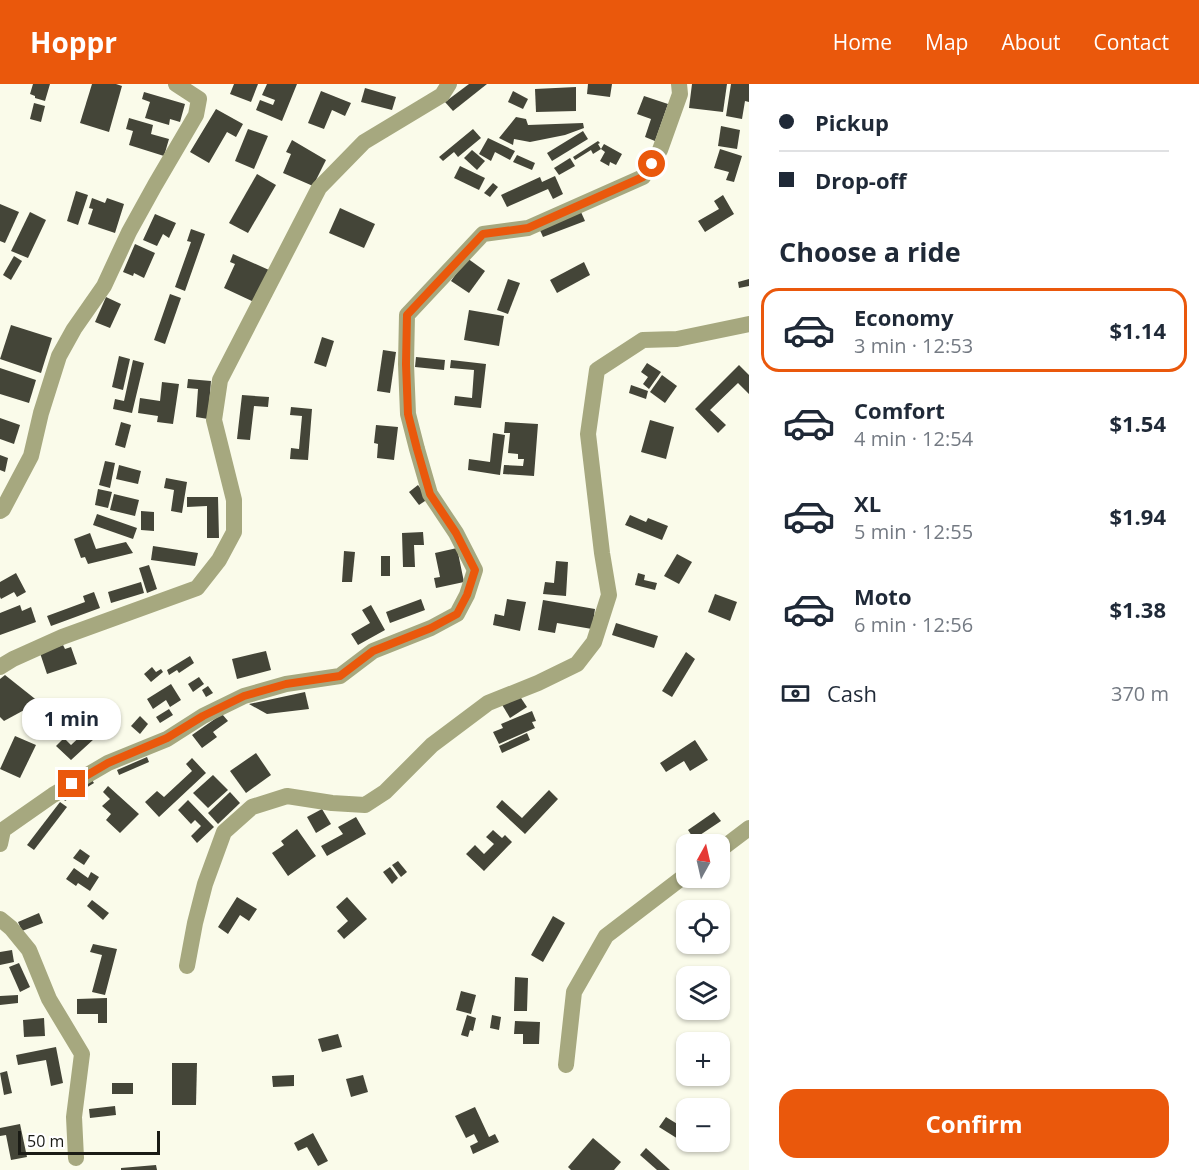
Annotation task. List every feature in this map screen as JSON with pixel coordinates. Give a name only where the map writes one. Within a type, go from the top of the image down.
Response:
[{"type":"street","points":[[0,511],[3,510],[31,456],[40,413],[60,356],[74,329],[104,286],[129,232],[196,115],[199,99],[176,84]]},
{"type":"street","points":[[0,667],[62,637],[197,588],[219,560],[234,532],[234,500],[214,420],[220,380],[319,188],[363,142],[442,95],[449,84]]},
{"type":"street","points":[[0,844],[3,831],[53,795],[108,763],[167,738],[203,716],[244,696],[286,684],[340,676],[373,651],[431,628],[457,614],[467,595],[475,570],[456,533],[430,494],[417,449],[408,414],[407,315],[483,234],[528,228],[643,177],[660,150],[681,94],[679,84]]},
{"type":"street","points":[[187,966],[205,884],[224,832],[252,807],[287,796],[365,805],[385,792],[432,745],[488,703],[577,664],[594,642],[609,595],[588,434],[597,370],[643,340],[676,339],[749,324]]},
{"type":"street","points":[[730,842],[749,828]]},
{"type":"street","points":[[566,1065],[573,992],[606,936],[676,882]]},
{"type":"street","points":[[0,919],[11,928],[29,950],[49,999],[82,1054],[74,1117],[76,1158]]},
{"type":"building","points":[[33,84],[50,84],[45,101],[30,94]]},
{"type":"building","points":[[92,84],[122,86],[109,132],[80,123]]},
{"type":"building","points":[[234,84],[258,84],[251,102],[230,94]]},
{"type":"building","points":[[267,84],[297,84],[282,121],[256,110],[260,100],[273,105],[275,100],[262,95]]},
{"type":"building","points":[[469,84],[487,84],[453,111],[445,102]]},
{"type":"building","points":[[588,84],[612,84],[610,97],[587,94]]},
{"type":"building","points":[[692,84],[727,84],[723,112],[689,108]]},
{"type":"building","points":[[731,84],[749,84],[749,102],[745,101],[742,119],[726,116]]},
{"type":"building","points":[[576,87],[576,111],[536,112],[535,89]]},
{"type":"building","points":[[365,88],[396,97],[392,110],[361,102]]},
{"type":"building","points":[[321,91],[351,103],[345,116],[332,110],[324,129],[308,123]]},
{"type":"building","points":[[513,91],[528,99],[523,109],[508,102]]},
{"type":"building","points":[[144,92],[185,104],[180,122],[170,119],[169,125],[145,118],[150,102],[142,99]]},
{"type":"building","points":[[644,96],[668,104],[655,141],[645,137],[651,119],[637,114]]},
{"type":"building","points":[[34,103],[45,106],[41,122],[30,119]]},
{"type":"building","points":[[216,109],[243,124],[236,137],[227,132],[209,163],[190,152]]},
{"type":"building","points":[[516,117],[526,119],[528,125],[583,123],[584,128],[565,135],[530,142],[514,139],[513,145],[499,138]]},
{"type":"building","points":[[129,118],[153,125],[151,134],[169,139],[164,156],[129,145],[133,131],[126,129]]},
{"type":"building","points":[[721,126],[740,130],[737,149],[718,146]]},
{"type":"building","points":[[248,129],[268,136],[254,169],[235,161]]},
{"type":"building","points":[[473,129],[481,138],[458,157],[454,152],[443,161],[439,157]]},
{"type":"building","points":[[583,131],[588,139],[552,161],[547,153]]},
{"type":"building","points":[[488,138],[515,151],[510,160],[495,152],[491,161],[479,154]]},
{"type":"building","points":[[292,140],[326,160],[313,186],[283,173],[291,154],[286,152]]},
{"type":"building","points":[[598,141],[601,149],[593,154],[591,150],[575,160],[573,157]]},
{"type":"building","points":[[604,144],[622,154],[616,165],[610,162],[609,166],[600,161],[605,152],[601,149]]},
{"type":"building","points":[[720,149],[742,156],[734,182],[726,180],[729,172],[714,168]]},
{"type":"building","points":[[472,150],[485,161],[477,170],[464,158]]},
{"type":"building","points":[[517,155],[535,163],[532,170],[513,162]]},
{"type":"building","points":[[570,158],[575,166],[559,175],[554,168]]},
{"type":"building","points":[[460,166],[485,178],[479,190],[454,178]]},
{"type":"building","points":[[257,174],[276,185],[248,233],[229,223]]},
{"type":"building","points":[[555,176],[563,194],[553,199],[548,189],[507,207],[501,195],[540,177],[542,182]]},
{"type":"building","points":[[493,183],[498,187],[490,197],[484,193]]},
{"type":"building","points":[[76,191],[88,195],[78,225],[67,221]]},
{"type":"building","points":[[723,195],[734,214],[705,232],[698,221],[719,209],[714,201]]},
{"type":"building","points":[[92,198],[105,203],[107,198],[124,204],[115,233],[88,224],[93,209],[89,208]]},
{"type":"building","points":[[0,204],[19,212],[5,243],[0,241]]},
{"type":"building","points":[[340,208],[375,224],[364,248],[329,233]]},
{"type":"building","points":[[30,212],[46,220],[28,258],[11,251]]},
{"type":"building","points":[[581,212],[585,221],[543,237],[539,228]]},
{"type":"building","points":[[155,214],[176,223],[169,238],[163,234],[157,246],[143,240]]},
{"type":"building","points":[[191,229],[205,234],[185,291],[175,287],[191,242],[187,241]]},
{"type":"building","points":[[135,244],[155,253],[144,278],[134,273],[133,276],[123,272]]},
{"type":"building","points":[[233,254],[269,270],[254,302],[224,288],[235,264],[230,262]]},
{"type":"building","points":[[14,256],[22,261],[11,280],[3,275]]},
{"type":"building","points":[[467,258],[485,271],[469,293],[451,281]]},
{"type":"building","points":[[584,262],[590,275],[557,293],[550,280]]},
{"type":"building","points":[[508,279],[520,283],[508,314],[497,310]]},
{"type":"building","points":[[749,279],[749,286],[739,288],[738,282]]},
{"type":"building","points":[[170,294],[181,298],[165,344],[154,340]]},
{"type":"building","points":[[106,297],[121,304],[110,328],[95,322]]},
{"type":"building","points":[[469,310],[504,316],[499,346],[464,340]]},
{"type":"building","points":[[11,325],[52,338],[41,373],[0,359]]},
{"type":"building","points":[[322,337],[334,341],[326,367],[314,363]]},
{"type":"building","points":[[383,350],[396,352],[390,393],[377,391]]},
{"type":"building","points":[[119,356],[130,359],[123,390],[112,387]]},
{"type":"building","points":[[416,357],[445,360],[444,370],[415,367]]},
{"type":"building","points":[[133,360],[144,363],[132,413],[113,409],[115,399],[124,401]]},
{"type":"building","points":[[451,360],[486,364],[481,408],[454,405],[455,396],[472,398],[474,370],[450,368]]},
{"type":"building","points":[[647,363],[661,372],[649,389],[643,384],[648,377],[641,372]]},
{"type":"building","points":[[739,365],[749,375],[749,394],[738,383],[710,410],[726,425],[718,433],[695,409]]},
{"type":"building","points":[[0,368],[36,380],[29,403],[0,394]]},
{"type":"building","points":[[662,375],[677,386],[665,403],[650,392]]},
{"type":"building","points":[[188,379],[211,381],[208,419],[196,417],[198,389],[187,388]]},
{"type":"building","points":[[162,382],[179,384],[173,424],[157,422],[158,416],[138,413],[140,398],[160,401]]},
{"type":"building","points":[[631,385],[648,391],[646,399],[629,393]]},
{"type":"building","points":[[242,395],[269,397],[268,407],[254,406],[250,440],[237,439]]},
{"type":"building","points":[[291,407],[312,409],[308,460],[290,459],[291,448],[299,449],[302,416],[290,415]]},
{"type":"building","points":[[0,418],[20,425],[14,444],[0,439]]},
{"type":"building","points":[[650,420],[674,427],[666,459],[641,452]]},
{"type":"building","points":[[121,422],[131,425],[125,448],[115,445]]},
{"type":"building","points":[[505,422],[538,424],[534,476],[503,474],[504,465],[523,466],[524,459],[518,459],[518,454],[508,453],[510,433],[504,433]]},
{"type":"building","points":[[376,425],[398,427],[394,460],[377,458],[378,444],[374,443]]},
{"type":"building","points":[[493,433],[505,435],[500,475],[468,470],[469,459],[490,462]]},
{"type":"building","points":[[0,455],[8,458],[5,472],[0,470]]},
{"type":"building","points":[[105,461],[115,463],[110,488],[99,485]]},
{"type":"building","points":[[119,465],[141,471],[138,484],[116,479]]},
{"type":"building","points":[[166,478],[187,482],[182,513],[171,511],[174,490],[164,488]]},
{"type":"building","points":[[418,485],[428,499],[419,505],[409,492]]},
{"type":"building","points":[[98,489],[112,492],[108,508],[95,505]]},
{"type":"building","points":[[114,494],[139,500],[135,516],[110,510]]},
{"type":"building","points":[[187,497],[218,497],[219,538],[207,538],[207,506],[187,507]]},
{"type":"building","points":[[141,511],[154,512],[154,531],[141,530]]},
{"type":"building","points":[[97,514],[137,528],[133,539],[93,525]]},
{"type":"building","points":[[630,515],[646,522],[648,518],[668,526],[662,540],[625,525]]},
{"type":"building","points":[[423,532],[424,545],[414,545],[415,567],[403,567],[402,533]]},
{"type":"building","points":[[90,533],[96,549],[126,542],[133,553],[88,564],[85,557],[81,558],[74,539]]},
{"type":"building","points":[[153,546],[198,553],[195,566],[151,560]]},
{"type":"building","points":[[457,548],[464,582],[436,588],[434,578],[440,577],[435,553]]},
{"type":"building","points":[[344,551],[355,552],[352,582],[342,582]]},
{"type":"building","points":[[677,554],[692,562],[679,584],[664,576]]},
{"type":"building","points":[[381,556],[390,556],[390,576],[381,576]]},
{"type":"building","points":[[556,561],[568,562],[566,596],[543,594],[545,582],[554,583]]},
{"type":"building","points":[[149,565],[157,589],[147,593],[139,568]]},
{"type":"building","points":[[16,573],[26,592],[17,597],[14,592],[1,599],[0,582]]},
{"type":"building","points":[[638,573],[645,575],[644,580],[657,583],[655,590],[635,585]]},
{"type":"building","points":[[141,582],[144,593],[111,603],[108,592]]},
{"type":"building","points":[[94,592],[100,608],[51,626],[47,616],[85,602],[83,596]]},
{"type":"building","points":[[715,594],[737,602],[730,621],[708,612]]},
{"type":"building","points":[[421,599],[425,610],[390,623],[386,612]]},
{"type":"building","points":[[507,599],[526,602],[520,631],[493,625],[495,614],[504,616]]},
{"type":"building","points":[[543,600],[595,609],[592,629],[557,623],[555,633],[538,630]]},
{"type":"building","points":[[20,605],[22,611],[31,607],[36,622],[0,635],[0,613]]},
{"type":"building","points":[[371,605],[385,630],[358,645],[351,634],[370,623],[362,610]]},
{"type":"building","points":[[616,623],[658,636],[654,648],[612,635]]},
{"type":"building","points":[[63,645],[65,649],[71,647],[77,664],[47,674],[40,653]]},
{"type":"building","points":[[266,651],[271,670],[237,679],[232,659]]},
{"type":"building","points":[[686,652],[695,659],[672,697],[662,691]]},
{"type":"building","points":[[190,656],[194,663],[179,673],[177,670],[169,675],[167,670]]},
{"type":"building","points":[[152,667],[156,672],[161,669],[163,672],[151,682],[144,674]]},
{"type":"building","points":[[5,675],[39,702],[4,721],[0,717],[0,679]]},
{"type":"building","points":[[199,677],[204,684],[193,692],[188,684]]},
{"type":"building","points":[[171,684],[181,700],[170,707],[166,700],[153,709],[147,699]]},
{"type":"building","points":[[208,686],[213,693],[206,697],[202,690]]},
{"type":"building","points":[[305,692],[309,709],[267,714],[249,704]]},
{"type":"building","points":[[517,692],[527,707],[510,718],[501,703]]},
{"type":"building","points":[[169,709],[173,715],[160,723],[156,717]]},
{"type":"building","points":[[532,711],[536,721],[532,722],[535,728],[499,744],[493,732],[503,728],[501,724]]},
{"type":"building","points":[[222,714],[228,721],[213,732],[217,737],[202,748],[192,735]]},
{"type":"building","points":[[72,715],[80,724],[66,736],[58,727]]},
{"type":"building","points":[[140,716],[148,724],[140,734],[131,726]]},
{"type":"building","points":[[46,717],[55,725],[46,734],[38,726]]},
{"type":"building","points":[[86,731],[94,739],[71,760],[56,746],[64,738],[71,745]]},
{"type":"building","points":[[527,733],[530,740],[502,753],[499,746]]},
{"type":"building","points":[[15,736],[36,745],[20,778],[0,769]]},
{"type":"building","points":[[695,740],[708,760],[690,771],[684,761],[666,772],[660,763]]},
{"type":"building","points":[[256,753],[271,775],[246,793],[230,771]]},
{"type":"building","points":[[147,757],[149,762],[119,775],[117,770]]},
{"type":"building","points":[[192,758],[206,773],[159,817],[145,802],[157,791],[164,797],[192,771],[186,764]]},
{"type":"building","points":[[213,775],[228,790],[208,808],[193,793]]},
{"type":"building","points":[[90,777],[94,783],[65,801],[61,795]]},
{"type":"building","points":[[108,786],[139,814],[120,833],[106,820],[111,814],[102,806],[110,799],[103,792]]},
{"type":"building","points":[[549,790],[558,799],[525,834],[496,807],[502,800],[522,818]]},
{"type":"building","points":[[230,792],[240,803],[218,824],[208,813]]},
{"type":"building","points":[[188,800],[214,827],[197,843],[191,836],[201,826],[195,820],[191,824],[178,810]]},
{"type":"building","points":[[60,802],[67,807],[34,850],[27,845]]},
{"type":"building","points":[[322,809],[331,824],[316,833],[307,817]]},
{"type":"building","points":[[714,812],[721,821],[702,834],[691,834],[688,830]]},
{"type":"building","points":[[356,817],[366,834],[327,856],[321,846],[343,834],[338,827]]},
{"type":"building","points":[[297,829],[316,856],[288,876],[272,853],[284,845],[281,841]]},
{"type":"building","points":[[493,830],[502,838],[505,835],[512,842],[484,871],[466,854],[475,845],[484,854],[494,844],[486,837]]},
{"type":"building","points":[[80,849],[90,856],[84,865],[73,858]]},
{"type":"building","points":[[398,861],[407,872],[401,877],[392,865]]},
{"type":"building","points":[[390,867],[398,878],[392,884],[383,872]]},
{"type":"building","points":[[74,868],[88,878],[91,872],[99,877],[90,891],[66,879]]},
{"type":"building","points":[[237,897],[257,909],[249,921],[240,915],[228,934],[218,927]]},
{"type":"building","points":[[347,897],[367,919],[344,939],[337,931],[348,921],[336,907]]},
{"type":"building","points":[[92,900],[109,913],[103,920],[87,906]]},
{"type":"building","points":[[39,913],[43,923],[22,931],[18,922]]},
{"type":"building","points":[[553,916],[565,923],[543,962],[531,955]]},
{"type":"building","points":[[93,944],[117,949],[105,995],[92,992],[102,955],[90,952]]},
{"type":"building","points":[[12,950],[14,962],[0,965],[0,952]]},
{"type":"building","points":[[19,963],[30,987],[20,992],[9,967]]},
{"type":"building","points":[[515,977],[528,978],[527,1011],[514,1011]]},
{"type":"building","points":[[461,991],[476,995],[471,1014],[456,1010]]},
{"type":"building","points":[[18,995],[18,1003],[0,1005],[0,996]]},
{"type":"building","points":[[107,998],[107,1023],[98,1023],[98,1014],[77,1014],[77,999]]},
{"type":"building","points":[[467,1015],[476,1018],[473,1031],[470,1030],[468,1037],[461,1035]]},
{"type":"building","points":[[492,1015],[501,1017],[499,1030],[490,1028]]},
{"type":"building","points":[[44,1018],[45,1036],[24,1037],[23,1020]]},
{"type":"building","points":[[515,1021],[540,1022],[539,1044],[523,1044],[523,1034],[514,1034]]},
{"type":"building","points":[[338,1034],[342,1047],[322,1052],[318,1039]]},
{"type":"building","points":[[56,1047],[63,1083],[51,1086],[46,1060],[18,1065],[16,1055]]},
{"type":"building","points":[[172,1063],[197,1063],[196,1105],[172,1105]]},
{"type":"building","points":[[7,1071],[12,1093],[4,1095],[0,1073]]},
{"type":"building","points":[[294,1075],[294,1086],[273,1087],[272,1076]]},
{"type":"building","points":[[363,1075],[368,1092],[351,1097],[346,1079]]},
{"type":"building","points":[[112,1083],[133,1083],[133,1094],[112,1094]]},
{"type":"building","points":[[115,1106],[116,1115],[90,1118],[89,1109]]},
{"type":"building","points":[[475,1107],[489,1137],[495,1134],[499,1142],[473,1154],[470,1146],[478,1142],[474,1134],[466,1138],[455,1116]]},
{"type":"building","points":[[666,1117],[676,1123],[676,1138],[659,1127]]},
{"type":"building","points":[[20,1124],[27,1157],[11,1160],[6,1135],[0,1136],[0,1128]]},
{"type":"building","points":[[313,1133],[328,1161],[318,1166],[307,1147],[298,1151],[294,1143]]},
{"type":"building","points":[[593,1138],[621,1162],[614,1170],[571,1170],[568,1167]]},
{"type":"building","points":[[646,1148],[670,1170],[657,1170],[640,1155]]},
{"type":"building","points":[[156,1165],[157,1170],[121,1170],[121,1168]]},
{"type":"route","points":[[72,784],[108,763],[167,738],[203,716],[244,696],[286,684],[340,676],[373,651],[431,628],[457,614],[467,595],[475,570],[456,533],[430,494],[417,449],[408,414],[407,315],[483,234],[528,228],[643,177],[652,164]]}]
